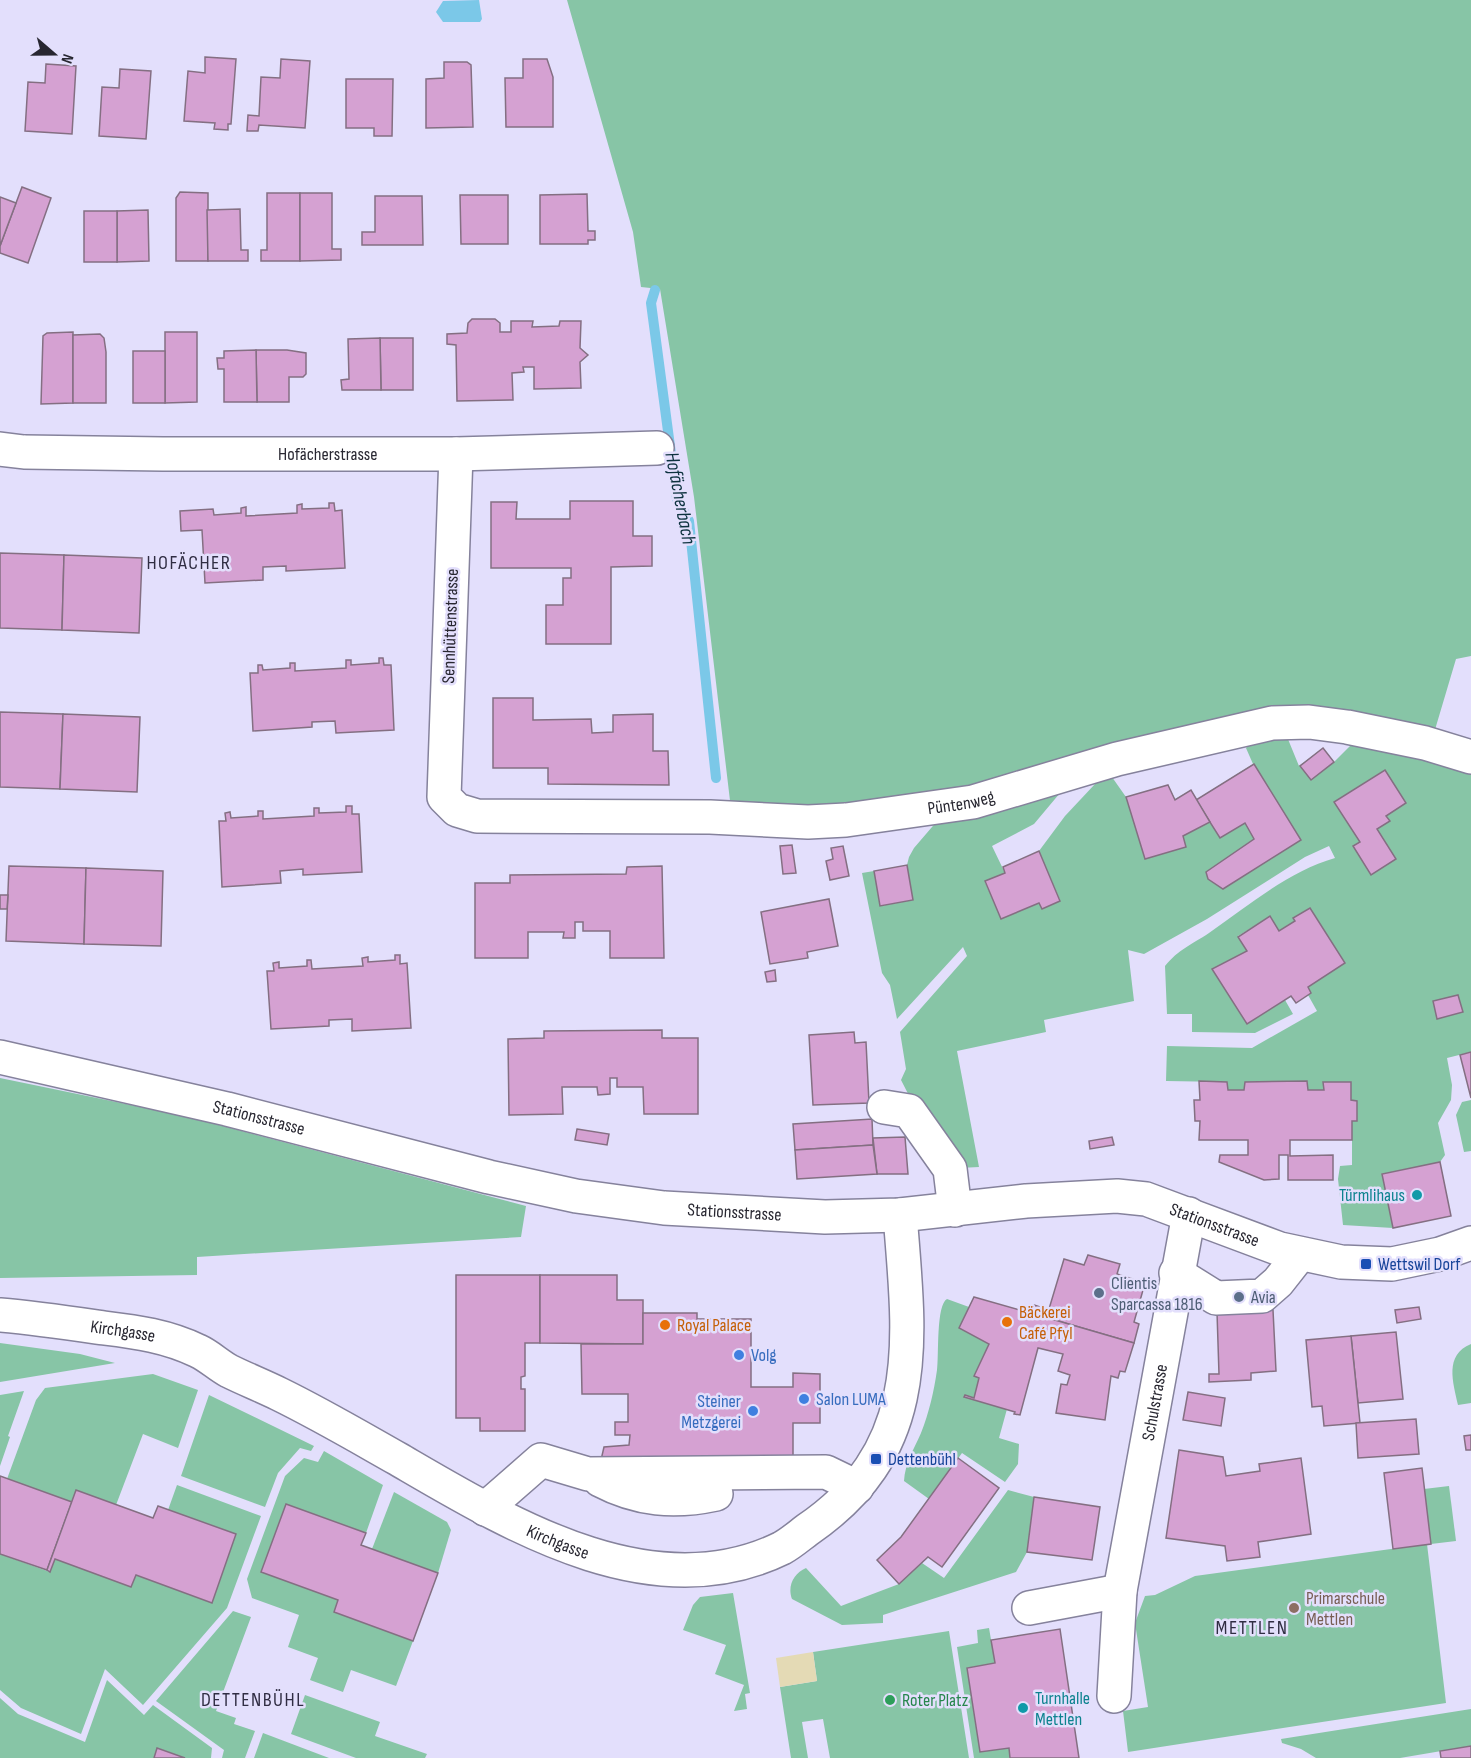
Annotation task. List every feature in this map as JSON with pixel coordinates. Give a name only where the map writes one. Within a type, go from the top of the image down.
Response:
[{"type":"street","name":"Hofächerstrasse","points":[[0,448],[24,452],[152,454],[456,454],[657,448]]},
{"type":"street","name":"Sennhüttenstrasse","points":[[444,797],[456,454]]},
{"type":"street","name":"Püntenweg","points":[[444,797],[457,810],[477,816],[710,817],[808,822],[846,820],[973,801],[1117,759],[1272,723],[1309,722],[1347,727],[1425,743],[1471,757]]},
{"type":"street","name":"Stationsstrasse","points":[[0,1057],[227,1109],[489,1177],[576,1196],[664,1208],[825,1217],[900,1215],[1026,1201],[1117,1196],[1146,1199],[1300,1254],[1341,1262],[1392,1264],[1440,1254],[1471,1243]]},
{"type":"street","points":[[884,1107],[909,1111],[950,1169],[955,1210]]},
{"type":"street","name":"Schulstrasse","points":[[1114,1696],[1120,1591],[1143,1477],[1176,1273],[1189,1214]]},
{"type":"street","name":"Kirchgasse","points":[[0,1315],[141,1332],[172,1340],[201,1352],[227,1370],[342,1427],[485,1509],[546,1538],[592,1556],[660,1568],[695,1569],[725,1566],[783,1547],[833,1513],[857,1487],[876,1459],[898,1408],[907,1363],[900,1215]]},
{"type":"street","points":[[1176,1273],[1216,1298],[1262,1296],[1278,1282],[1300,1254]]},
{"type":"street","points":[[485,1509],[541,1460],[588,1474],[620,1491],[644,1498],[693,1499],[716,1494]]},
{"type":"street","points":[[588,1474],[826,1472],[857,1487]]},
{"type":"street","points":[[1029,1608],[1120,1591]]},
{"type":"green space","points":[[567,0],[1471,0],[1471,656],[1456,659],[1434,733],[1328,713],[969,789],[844,810],[731,809],[694,497],[660,289],[641,287],[633,232]]},
{"type":"green space","points":[[1283,727],[1299,766],[1323,748],[1334,762],[1361,735],[1471,767],[1471,1052],[1447,1058],[1452,1085],[1451,1100],[1438,1123],[1445,1155],[1440,1162],[1382,1174],[1393,1228],[1343,1225],[1338,1179],[1340,1166],[1352,1165],[1352,1121],[1357,1120],[1357,1101],[1351,1100],[1351,1082],[1324,1082],[1324,1090],[1308,1090],[1307,1081],[1245,1082],[1244,1090],[1228,1090],[1227,1082],[1166,1081],[1167,1046],[1252,1048],[1317,1011],[1308,995],[1311,993],[1308,987],[1345,963],[1293,918],[1295,921],[1279,931],[1269,917],[1238,936],[1247,951],[1212,969],[1247,1024],[1285,1000],[1293,1014],[1255,1033],[1192,1032],[1192,1014],[1167,1014],[1165,966],[1180,951],[1269,890],[1301,871],[1335,858],[1329,846],[1305,857],[1207,919],[1144,954],[1128,950],[1134,1001],[1044,1020],[1046,1032],[957,1051],[979,1167],[959,1168],[920,1117],[901,1080],[906,1069],[900,1032],[967,956],[963,947],[897,1019],[890,985],[882,973],[862,873],[874,871],[880,906],[913,900],[907,865],[909,857],[938,820],[1060,793],[1034,824],[992,846],[1005,873],[985,882],[1001,919],[1039,903],[1042,909],[1060,900],[1039,851],[1065,816],[1095,784],[1092,775],[1107,770],[1126,797],[1168,785],[1175,799],[1191,790],[1196,800],[1253,764],[1246,748],[1257,735]]},
{"type":"green space","points":[[0,1078],[189,1117],[526,1206],[521,1237],[197,1257],[197,1275],[0,1278]]},
{"type":"green space","points":[[1471,1100],[1471,1151],[1464,1152],[1456,1115],[1462,1102]]},
{"type":"green space","points":[[947,1299],[969,1307],[959,1328],[989,1344],[974,1376],[979,1378],[974,1398],[965,1395],[964,1397],[1007,1409],[999,1438],[1019,1444],[1018,1464],[1005,1482],[962,1453],[929,1499],[904,1481],[908,1462],[931,1402],[937,1370],[941,1311]]},
{"type":"green space","points":[[0,1343],[80,1354],[115,1363],[0,1382]]},
{"type":"green space","points":[[1471,1344],[1471,1403],[1458,1405],[1452,1370],[1457,1355]]},
{"type":"green space","points":[[153,1374],[198,1390],[178,1448],[143,1434],[116,1505],[72,1502],[7,1479],[36,1400],[45,1388]]},
{"type":"green space","points":[[24,1391],[8,1436],[10,1437],[0,1466],[0,1395]]},
{"type":"green space","points":[[209,1395],[314,1446],[311,1451],[300,1448],[278,1473],[265,1507],[181,1476]]},
{"type":"green space","points":[[324,1451],[383,1485],[366,1533],[286,1504],[261,1572],[338,1600],[334,1612],[413,1641],[396,1686],[351,1670],[343,1692],[310,1680],[318,1658],[288,1647],[299,1615],[252,1598],[247,1579],[285,1476],[304,1458],[318,1462]]},
{"type":"green space","points":[[177,1485],[261,1516],[227,1608],[143,1705],[105,1669],[81,1734],[21,1708],[0,1690],[0,1554],[50,1572],[55,1559],[131,1587],[136,1575],[212,1603],[236,1534],[168,1510]]},
{"type":"green space","points":[[1449,1486],[1456,1541],[1431,1544],[1424,1489]]},
{"type":"green space","points":[[1008,1490],[1034,1497],[1027,1552],[1016,1572],[883,1615],[883,1623],[842,1625],[792,1599],[790,1589],[793,1580],[806,1568],[841,1606],[899,1584],[922,1563],[944,1578]]},
{"type":"green space","points":[[394,1492],[447,1522],[451,1530],[438,1573],[372,1549]]},
{"type":"green space","points":[[1427,1544],[1446,1703],[1128,1752],[1123,1711],[1148,1707],[1135,1623],[1145,1596],[1155,1595],[1195,1576]]},
{"type":"green space","points":[[733,1593],[750,1693],[745,1694],[747,1709],[734,1711],[744,1685],[715,1674],[726,1645],[683,1630],[693,1605],[700,1597]]},
{"type":"green space","points":[[233,1611],[251,1617],[216,1711],[236,1718],[234,1724],[255,1731],[245,1758],[222,1758],[224,1750],[156,1701]]},
{"type":"green space","points":[[989,1628],[995,1663],[967,1668],[980,1752],[1009,1748],[1010,1758],[974,1758],[957,1647],[978,1643],[977,1630]]},
{"type":"green space","name":"Roter Platz","points":[[949,1631],[969,1758],[830,1758],[823,1719],[802,1722],[808,1758],[791,1758],[780,1687],[817,1681],[813,1652]]},
{"type":"green space","points":[[107,1680],[144,1715],[153,1705],[212,1748],[211,1758],[185,1758],[158,1748],[154,1758],[0,1758],[0,1698],[18,1714],[85,1742]]},
{"type":"green space","points":[[305,1695],[380,1722],[375,1736],[427,1754],[425,1758],[356,1758],[291,1734]]},
{"type":"green space","points":[[1471,1709],[1471,1746],[1400,1758],[1316,1758],[1301,1749],[1282,1743],[1281,1739]]},
{"type":"green space","points":[[263,1733],[329,1758],[254,1758]]},
{"type":"sand","points":[[813,1652],[817,1681],[780,1687],[776,1658]]},
{"type":"water","points":[[479,0],[482,19],[480,22],[443,22],[436,12],[443,1]]},
{"type":"building","points":[[205,57],[236,59],[231,124],[228,124],[228,130],[214,129],[215,123],[184,121],[188,71],[205,73]]},
{"type":"building","points":[[281,59],[310,61],[305,128],[259,125],[258,131],[247,131],[248,115],[259,116],[261,77],[280,78]]},
{"type":"building","points":[[523,59],[547,59],[553,77],[553,127],[506,127],[505,78],[523,78]]},
{"type":"building","points":[[444,62],[467,62],[471,65],[473,127],[426,128],[426,79],[444,78]]},
{"type":"building","points":[[46,64],[76,66],[72,134],[25,131],[28,82],[45,83]]},
{"type":"building","points":[[120,69],[151,71],[146,139],[99,136],[102,87],[119,88]]},
{"type":"building","points":[[346,79],[393,79],[392,136],[374,136],[374,128],[346,128]]},
{"type":"building","points":[[22,187],[51,198],[28,263],[0,253],[0,246]]},
{"type":"building","points":[[180,192],[208,193],[208,261],[176,261],[176,198]]},
{"type":"building","points":[[267,193],[300,193],[300,261],[261,261],[261,250],[267,250]]},
{"type":"building","points":[[300,193],[332,193],[332,249],[341,249],[341,260],[300,261]]},
{"type":"building","points":[[587,194],[588,231],[595,231],[595,240],[588,240],[588,244],[540,244],[540,195]]},
{"type":"building","points":[[460,195],[508,195],[508,244],[461,244]]},
{"type":"building","points":[[375,196],[422,196],[423,245],[362,245],[362,232],[375,232]]},
{"type":"building","points":[[0,197],[16,203],[0,246]]},
{"type":"building","points":[[240,209],[241,250],[248,250],[248,261],[208,261],[207,210]]},
{"type":"building","points":[[148,210],[149,261],[117,262],[117,211]]},
{"type":"building","points":[[84,211],[117,211],[117,262],[84,262]]},
{"type":"building","points":[[472,319],[495,319],[500,323],[500,332],[511,332],[511,321],[533,321],[532,327],[559,326],[560,321],[581,321],[580,348],[588,355],[580,362],[581,388],[534,389],[534,367],[523,367],[524,372],[512,373],[513,400],[457,401],[456,345],[447,344],[447,334],[467,333],[468,323]]},
{"type":"building","points":[[73,332],[73,403],[41,404],[43,336],[47,333]]},
{"type":"building","points":[[165,332],[197,332],[197,402],[165,403]]},
{"type":"building","points":[[100,334],[104,338],[106,352],[106,403],[73,403],[73,335]]},
{"type":"building","points":[[380,338],[413,338],[413,390],[381,390]]},
{"type":"building","points":[[380,338],[381,390],[342,390],[341,380],[349,379],[348,339]]},
{"type":"building","points":[[256,350],[287,350],[306,353],[306,374],[303,377],[289,377],[289,402],[257,402]]},
{"type":"building","points":[[256,350],[257,402],[224,402],[224,369],[218,369],[217,358],[224,358],[224,351]]},
{"type":"building","points":[[133,351],[165,351],[165,403],[133,403]]},
{"type":"building","points":[[570,501],[633,501],[633,536],[652,536],[652,566],[611,567],[611,644],[546,644],[546,605],[563,605],[563,578],[571,578],[571,568],[491,568],[491,502],[517,502],[516,519],[570,519]]},
{"type":"building","points":[[329,503],[334,503],[335,511],[342,510],[345,568],[286,571],[286,566],[263,567],[263,580],[205,583],[202,530],[181,531],[180,511],[213,509],[214,515],[241,513],[241,508],[246,507],[246,516],[297,513],[297,505],[302,504],[302,509],[329,508]]},
{"type":"building","points":[[0,553],[64,555],[62,630],[0,628]]},
{"type":"building","points":[[64,555],[142,558],[139,633],[62,630]]},
{"type":"building","points":[[379,658],[383,658],[384,665],[391,665],[394,730],[336,733],[335,721],[312,722],[312,727],[253,731],[250,673],[258,673],[258,665],[262,665],[263,670],[290,668],[290,663],[295,663],[295,671],[346,668],[346,660],[351,660],[351,665],[379,663]]},
{"type":"building","points":[[493,698],[533,698],[533,720],[591,719],[592,733],[613,732],[613,715],[653,714],[653,751],[668,751],[669,785],[548,784],[548,768],[493,768]]},
{"type":"building","points":[[0,712],[63,714],[60,789],[0,787]]},
{"type":"building","points":[[63,714],[140,717],[137,792],[60,789]]},
{"type":"building","points":[[1323,748],[1334,762],[1311,780],[1300,766]]},
{"type":"building","points":[[1254,764],[1301,840],[1223,889],[1208,879],[1206,872],[1254,839],[1245,823],[1220,838],[1196,800]]},
{"type":"building","points":[[1385,770],[1406,803],[1386,816],[1390,821],[1377,829],[1396,859],[1371,875],[1353,846],[1360,842],[1334,802]]},
{"type":"building","points":[[1168,785],[1175,800],[1191,790],[1210,822],[1183,836],[1186,847],[1145,859],[1126,797]]},
{"type":"building","points":[[346,806],[352,806],[352,814],[359,814],[362,872],[303,875],[303,869],[280,871],[281,883],[222,887],[219,821],[226,821],[225,813],[230,812],[231,818],[258,816],[258,811],[263,811],[263,819],[314,816],[314,808],[319,808],[319,813],[346,812]]},
{"type":"building","points":[[792,845],[796,873],[783,874],[780,846]]},
{"type":"building","points":[[843,846],[849,876],[830,880],[826,861],[833,859],[831,848]]},
{"type":"building","points":[[1039,851],[1060,901],[1042,909],[1039,903],[1001,919],[985,881],[1005,873],[1003,867]]},
{"type":"building","points":[[907,865],[913,900],[880,906],[874,871]]},
{"type":"building","points":[[9,866],[86,868],[84,944],[6,941]]},
{"type":"building","points":[[662,866],[664,958],[610,958],[610,931],[583,931],[583,922],[575,922],[575,938],[563,938],[564,932],[528,932],[528,958],[475,958],[475,883],[510,883],[510,875],[626,874],[627,867]]},
{"type":"building","points":[[86,868],[163,871],[161,946],[84,944]]},
{"type":"building","points":[[0,895],[8,895],[7,909],[0,909]]},
{"type":"building","points":[[829,899],[838,946],[807,952],[808,958],[770,964],[761,912]]},
{"type":"building","points":[[1310,908],[1345,963],[1308,987],[1311,993],[1296,1003],[1291,996],[1247,1024],[1212,969],[1247,951],[1238,937],[1270,916],[1279,931],[1295,921],[1293,918]]},
{"type":"building","points":[[395,955],[400,955],[400,964],[407,963],[411,1028],[352,1031],[352,1019],[329,1020],[329,1026],[271,1029],[267,971],[274,971],[273,963],[279,962],[279,968],[307,966],[307,960],[311,960],[312,969],[363,966],[362,958],[368,957],[368,962],[395,960]]},
{"type":"building","points":[[775,970],[776,981],[767,982],[765,972]]},
{"type":"building","points":[[1458,995],[1463,1012],[1437,1019],[1433,1001]]},
{"type":"building","points":[[662,1030],[662,1038],[698,1038],[698,1114],[644,1114],[643,1087],[617,1087],[617,1078],[610,1078],[610,1094],[598,1095],[597,1087],[562,1087],[563,1114],[509,1115],[508,1039],[544,1038],[544,1031]]},
{"type":"building","points":[[854,1032],[855,1043],[866,1042],[869,1103],[813,1105],[809,1035]]},
{"type":"building","points":[[1471,1052],[1471,1098],[1460,1055]]},
{"type":"building","points":[[1199,1081],[1227,1082],[1228,1090],[1244,1090],[1245,1082],[1307,1081],[1308,1090],[1324,1090],[1323,1082],[1351,1082],[1351,1100],[1357,1101],[1357,1121],[1352,1121],[1352,1140],[1290,1140],[1290,1156],[1333,1155],[1333,1180],[1288,1180],[1288,1155],[1279,1155],[1279,1179],[1264,1180],[1219,1162],[1220,1155],[1248,1155],[1248,1140],[1199,1140],[1200,1121],[1195,1121],[1194,1100],[1200,1100]]},
{"type":"building","points":[[872,1119],[873,1145],[795,1150],[793,1124]]},
{"type":"building","points":[[577,1129],[609,1134],[607,1145],[575,1140]]},
{"type":"building","points":[[905,1137],[908,1174],[877,1174],[873,1138]]},
{"type":"building","points":[[1112,1137],[1114,1145],[1090,1149],[1089,1141]]},
{"type":"building","points":[[873,1145],[877,1174],[797,1179],[795,1150]]},
{"type":"building","name":"Türmlihaus","points":[[1440,1162],[1451,1216],[1393,1228],[1382,1174]]},
{"type":"building","points":[[1088,1255],[1120,1264],[1117,1274],[1145,1283],[1134,1322],[1139,1324],[1134,1343],[1041,1316],[1043,1308],[1049,1309],[1064,1259],[1084,1265]]},
{"type":"building","points":[[456,1275],[540,1275],[540,1343],[525,1343],[525,1376],[521,1377],[521,1389],[525,1389],[525,1431],[480,1431],[480,1418],[456,1418]]},
{"type":"building","points":[[540,1275],[617,1275],[617,1300],[643,1300],[643,1344],[540,1343]]},
{"type":"building","points":[[974,1297],[1030,1313],[1034,1305],[1043,1308],[1041,1316],[1134,1343],[1125,1372],[1120,1371],[1118,1378],[1111,1376],[1105,1420],[1056,1413],[1061,1384],[1067,1385],[1070,1375],[1058,1371],[1063,1354],[1038,1348],[1020,1415],[964,1397],[965,1395],[974,1398],[979,1378],[974,1376],[989,1344],[959,1328]]},
{"type":"building","points":[[1419,1307],[1421,1319],[1397,1323],[1395,1310]]},
{"type":"building","points":[[1273,1310],[1276,1371],[1251,1373],[1251,1380],[1209,1382],[1209,1374],[1219,1374],[1217,1312]]},
{"type":"building","points":[[643,1313],[697,1313],[697,1319],[751,1319],[751,1387],[793,1387],[793,1373],[820,1374],[820,1423],[793,1423],[793,1463],[601,1460],[604,1447],[629,1445],[630,1435],[615,1435],[615,1422],[628,1422],[628,1394],[582,1394],[581,1344],[643,1344]]},
{"type":"building","points":[[1396,1332],[1403,1399],[1358,1403],[1351,1336]]},
{"type":"building","points":[[1351,1336],[1360,1423],[1324,1426],[1322,1406],[1312,1407],[1306,1340]]},
{"type":"building","points":[[1188,1392],[1225,1398],[1221,1426],[1183,1420]]},
{"type":"building","points":[[1416,1419],[1419,1454],[1358,1458],[1356,1423]]},
{"type":"building","points":[[1471,1435],[1471,1450],[1466,1450],[1464,1436]]},
{"type":"building","points":[[1179,1450],[1223,1457],[1226,1476],[1260,1471],[1259,1464],[1301,1458],[1311,1534],[1258,1542],[1260,1557],[1227,1561],[1225,1546],[1166,1538]]},
{"type":"building","points":[[958,1458],[999,1488],[942,1567],[928,1557],[899,1584],[877,1560],[901,1537]]},
{"type":"building","points":[[1422,1468],[1431,1544],[1393,1549],[1384,1473]]},
{"type":"building","points":[[0,1476],[72,1502],[47,1570],[0,1554]]},
{"type":"building","points":[[76,1490],[153,1518],[158,1506],[236,1534],[212,1603],[136,1575],[131,1587],[55,1559],[50,1572],[47,1570]]},
{"type":"building","points":[[1034,1497],[1100,1507],[1092,1560],[1027,1552]]},
{"type":"building","points":[[286,1504],[366,1533],[361,1545],[438,1573],[413,1641],[334,1612],[338,1600],[261,1572]]},
{"type":"building","name":"Turnhalle Mettlen","points":[[1060,1629],[1079,1758],[1010,1758],[1009,1748],[980,1752],[967,1668],[995,1663],[991,1640]]},
{"type":"building","points":[[1471,1746],[1471,1758],[1441,1758],[1440,1751]]},
{"type":"building","points":[[157,1748],[185,1758],[154,1758]]},
{"type":"waterway","name":"Hofächerbach","points":[[655,290],[651,303],[677,499],[689,521],[716,778]]},
{"type":"place","name":"Türmlihaus","points":[[1417,1195]]},
{"type":"place","name":"Wettswil Dorf","points":[[1366,1264]]},
{"type":"place","name":"Clientis Sparcassa 1816","points":[[1099,1293]]},
{"type":"place","name":"Avia","points":[[1239,1297]]},
{"type":"place","name":"Bäckerei Café Pfyl","points":[[1007,1322]]},
{"type":"place","name":"Royal Palace","points":[[665,1325]]},
{"type":"place","name":"Volg","points":[[739,1355]]},
{"type":"place","name":"Salon LUMA","points":[[804,1399]]},
{"type":"place","name":"Steiner Metzgerei","points":[[753,1411]]},
{"type":"place","name":"Dettenbühl","points":[[876,1459]]},
{"type":"place","name":"Primarschule Mettlen","points":[[1294,1608]]},
{"type":"place","name":"Roter Platz","points":[[890,1700]]},
{"type":"place","name":"Turnhalle Mettlen","points":[[1023,1708]]},
{"type":"district","name":"HOFÄCHER","points":[[189,562]]},
{"type":"district","name":"METTLEN","points":[[1252,1627]]},
{"type":"district","name":"DETTENBÜHL","points":[[253,1699]]}]
